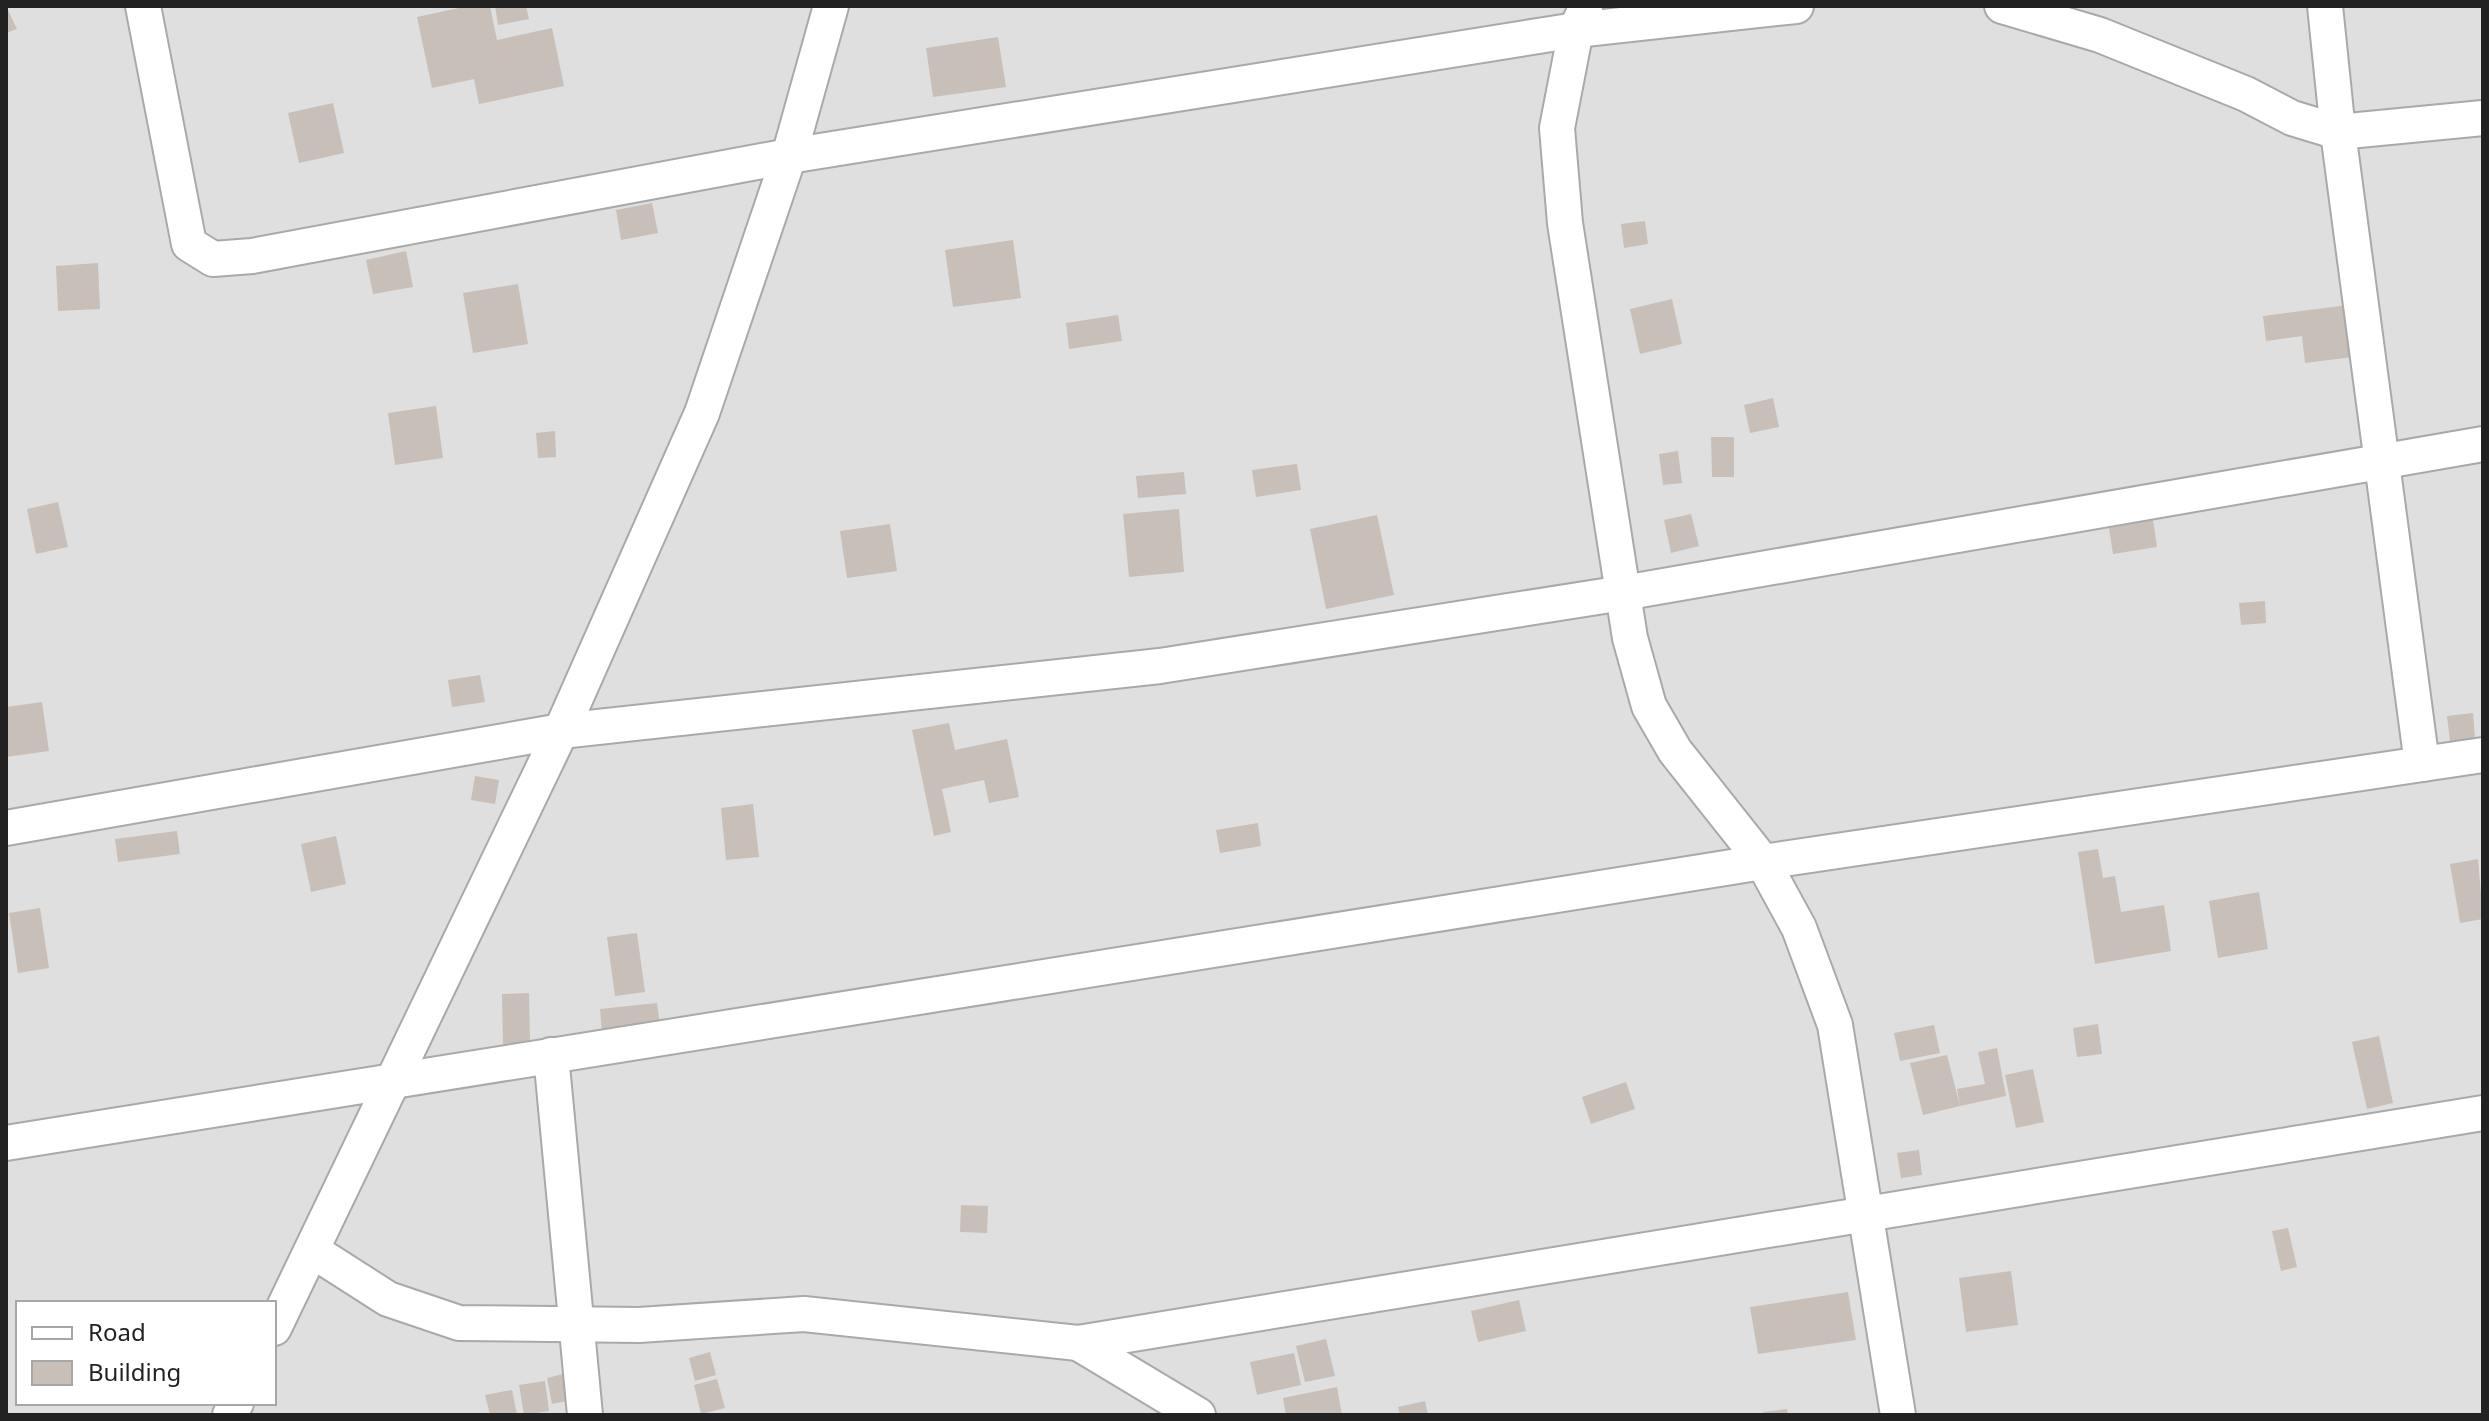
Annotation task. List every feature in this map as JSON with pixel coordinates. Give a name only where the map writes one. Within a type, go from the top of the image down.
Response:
[{"type":"street","points":[[143,6],[189,244],[213,259],[252,256],[789,156],[1581,18],[1796,6]]},
{"type":"street","points":[[276,1324],[561,731],[702,413],[789,156],[831,6]]},
{"type":"street","points":[[2002,6],[2100,35],[2246,94],[2292,118],[2338,132],[2483,118]]},
{"type":"street","points":[[2325,6],[2338,132],[2422,764]]},
{"type":"street","points":[[1581,18],[1557,128],[1565,223],[1630,638],[1649,706],[1675,751],[1763,862],[1799,928],[1835,1025],[1863,1216],[1898,1415]]},
{"type":"street","points":[[6,828],[561,731],[1160,666],[1623,593],[2483,444]]},
{"type":"street","points":[[6,1143],[1763,862],[2483,755]]},
{"type":"street","points":[[551,1055],[585,1415]]},
{"type":"street","points":[[313,1251],[388,1299],[459,1323],[639,1325],[804,1314],[1078,1343],[2483,1113]]},
{"type":"street","points":[[1078,1343],[1198,1415]]},
{"type":"shaded area","points":[[6,6],[2483,6],[2483,1415],[6,1415]]},
{"type":"building","points":[[6,6],[17,29],[6,33]]},
{"type":"building","points":[[468,6],[490,6],[497,40],[552,28],[564,86],[479,104],[474,79],[432,88],[417,17]]},
{"type":"building","points":[[495,6],[526,6],[529,19],[498,25]]},
{"type":"building","points":[[998,37],[1006,87],[933,97],[926,48]]},
{"type":"building","points":[[333,103],[344,153],[299,163],[288,113]]},
{"type":"building","points":[[652,203],[658,233],[621,240],[616,210]]},
{"type":"building","points":[[1645,221],[1648,244],[1624,248],[1621,224]]},
{"type":"building","points":[[1013,240],[1021,298],[953,307],[945,250]]},
{"type":"building","points":[[406,251],[413,287],[373,294],[366,260]]},
{"type":"building","points":[[98,263],[100,309],[58,311],[56,266]]},
{"type":"building","points":[[518,284],[528,344],[473,353],[463,293]]},
{"type":"building","points":[[1672,299],[1682,344],[1640,354],[1630,309]]},
{"type":"building","points":[[2356,304],[2359,327],[2381,324],[2385,353],[2305,363],[2302,336],[2266,341],[2263,316]]},
{"type":"building","points":[[1118,315],[1122,341],[1069,349],[1066,323]]},
{"type":"building","points":[[1773,398],[1779,427],[1750,433],[1744,405]]},
{"type":"building","points":[[436,406],[443,458],[395,465],[388,413]]},
{"type":"building","points":[[555,431],[556,457],[538,458],[536,433]]},
{"type":"building","points":[[1711,437],[1734,437],[1734,477],[1712,477]]},
{"type":"building","points":[[1678,451],[1682,483],[1663,485],[1659,454]]},
{"type":"building","points":[[1297,464],[1301,490],[1256,497],[1252,470]]},
{"type":"building","points":[[1184,472],[1186,494],[1138,498],[1136,476]]},
{"type":"building","points":[[58,502],[68,547],[36,554],[27,509]]},
{"type":"building","points":[[1179,509],[1184,572],[1129,577],[1123,514]]},
{"type":"building","points":[[1691,514],[1699,546],[1671,553],[1664,520]]},
{"type":"building","points":[[1377,515],[1394,595],[1326,609],[1310,529]]},
{"type":"building","points":[[2153,520],[2157,547],[2113,554],[2109,528]]},
{"type":"building","points":[[890,524],[897,571],[847,578],[840,531]]},
{"type":"building","points":[[2265,601],[2266,623],[2241,625],[2239,603]]},
{"type":"building","points":[[480,675],[485,702],[452,707],[448,680]]},
{"type":"building","points":[[42,702],[49,751],[6,757],[6,707]]},
{"type":"building","points":[[2473,713],[2475,738],[2450,741],[2447,716]]},
{"type":"building","points":[[949,723],[955,750],[1007,739],[1019,797],[989,803],[984,780],[942,789],[951,832],[934,836],[912,730]]},
{"type":"building","points":[[475,776],[499,780],[495,804],[471,800]]},
{"type":"building","points":[[753,804],[759,857],[726,860],[721,808]]},
{"type":"building","points":[[1258,823],[1261,846],[1220,853],[1216,830]]},
{"type":"building","points":[[177,831],[180,854],[118,862],[115,839]]},
{"type":"building","points":[[336,836],[346,884],[311,892],[301,844]]},
{"type":"building","points":[[2098,849],[2103,878],[2115,876],[2121,912],[2164,905],[2171,951],[2095,964],[2078,852]]},
{"type":"building","points":[[2478,859],[2483,919],[2460,923],[2450,864]]},
{"type":"building","points":[[2259,892],[2268,949],[2218,958],[2209,901]]},
{"type":"building","points":[[40,908],[49,968],[18,973],[9,913]]},
{"type":"building","points":[[637,933],[645,992],[615,996],[607,937]]},
{"type":"building","points":[[529,993],[530,1043],[503,1044],[502,994]]},
{"type":"building","points":[[657,1003],[660,1025],[602,1032],[600,1009]]},
{"type":"building","points":[[2098,1024],[2102,1054],[2077,1057],[2073,1028]]},
{"type":"building","points":[[1934,1025],[1940,1053],[1900,1061],[1894,1033]]},
{"type":"building","points":[[2379,1036],[2393,1103],[2367,1109],[2352,1042]]},
{"type":"building","points":[[1997,1048],[2006,1096],[1960,1106],[1957,1089],[1985,1084],[1978,1052]]},
{"type":"building","points":[[1947,1055],[1960,1106],[1923,1115],[1910,1063]]},
{"type":"building","points":[[2033,1069],[2044,1122],[2016,1128],[2005,1075]]},
{"type":"building","points":[[1626,1082],[1635,1109],[1591,1124],[1582,1097]]},
{"type":"building","points":[[1919,1150],[1922,1175],[1901,1178],[1897,1153]]},
{"type":"building","points":[[961,1205],[988,1206],[987,1233],[960,1232]]},
{"type":"building","points":[[2288,1228],[2297,1267],[2281,1271],[2272,1231]]},
{"type":"building","points":[[2011,1271],[2018,1325],[1966,1332],[1959,1278]]},
{"type":"building","points":[[1848,1292],[1856,1340],[1758,1354],[1750,1307]]},
{"type":"building","points":[[1519,1300],[1526,1331],[1478,1342],[1471,1311]]},
{"type":"building","points":[[1326,1339],[1335,1376],[1305,1382],[1296,1346]]},
{"type":"building","points":[[710,1352],[716,1375],[695,1381],[689,1358]]},
{"type":"building","points":[[1294,1353],[1301,1385],[1257,1395],[1250,1362]]},
{"type":"building","points":[[567,1373],[572,1400],[552,1404],[547,1378]]},
{"type":"building","points":[[717,1379],[725,1408],[701,1414],[694,1385]]},
{"type":"building","points":[[545,1381],[549,1411],[524,1415],[519,1385]]},
{"type":"building","points":[[1337,1387],[1342,1415],[1286,1415],[1283,1398]]},
{"type":"building","points":[[512,1390],[517,1415],[490,1415],[485,1395]]},
{"type":"building","points":[[1425,1401],[1428,1415],[1400,1415],[1398,1407]]},
{"type":"building","points":[[1787,1409],[1788,1415],[1764,1415],[1763,1412]]}]
